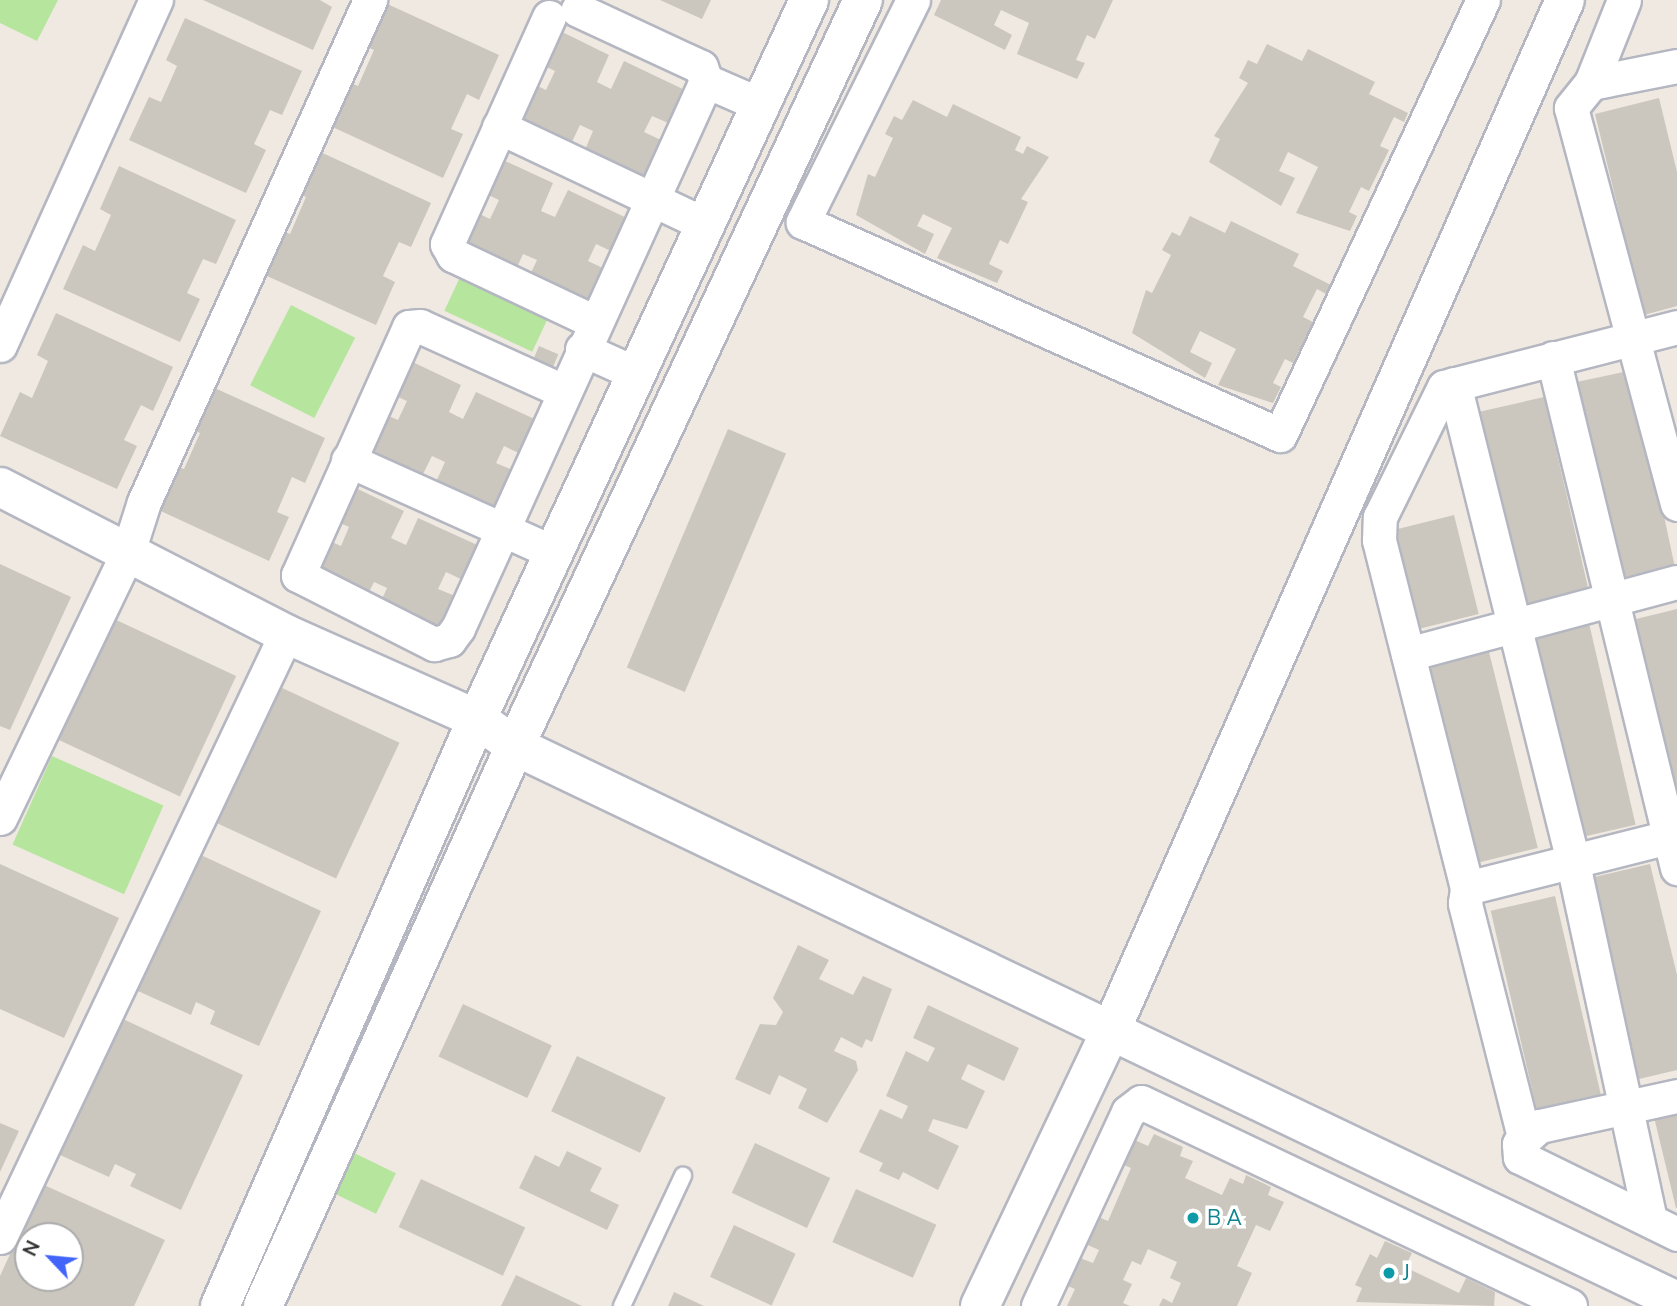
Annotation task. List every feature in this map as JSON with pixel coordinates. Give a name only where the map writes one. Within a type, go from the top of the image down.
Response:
[{"type":"street","points":[[0,345],[156,0]]},
{"type":"street","points":[[0,818],[128,552],[144,502],[370,0]]},
{"type":"street","points":[[220,1306],[477,719],[702,223],[809,0]]},
{"type":"street","points":[[263,1306],[515,746],[863,0]]},
{"type":"street","points":[[913,0],[803,222],[1280,435],[1483,0]]},
{"type":"street","points":[[980,1306],[1112,1028],[1565,0]]},
{"type":"street","points":[[1624,0],[1591,83],[1576,96],[1573,119],[1629,339],[1677,504]]},
{"type":"street","points":[[563,391],[414,325],[405,332],[298,575],[434,644],[449,640],[457,628],[502,529],[588,335],[706,81],[701,67],[563,13],[499,127],[449,250],[588,335],[635,373]]},
{"type":"street","points":[[1591,83],[1677,66]]},
{"type":"street","points":[[706,81],[759,104]]},
{"type":"street","points":[[499,127],[702,223]]},
{"type":"street","points":[[684,263],[730,287]]},
{"type":"street","points":[[1664,1227],[1520,1157],[1523,1133],[1465,903],[1467,888],[1378,527],[1433,399],[1454,384],[1677,327]]},
{"type":"street","points":[[1467,888],[1572,859],[1674,846],[1553,358]]},
{"type":"street","points":[[1454,384],[1515,625],[1630,1106],[1664,1227]]},
{"type":"street","points":[[348,460],[553,552]]},
{"type":"street","points":[[0,487],[286,634],[477,719],[515,746],[1112,1028],[1677,1301]]},
{"type":"street","points":[[1408,654],[1677,582]]},
{"type":"street","points":[[0,1237],[286,634]]},
{"type":"street","points":[[1523,1133],[1677,1096]]},
{"type":"street","points":[[1038,1306],[1128,1112],[1141,1102],[1570,1306]]},
{"type":"lane","points":[[622,1306],[683,1176]]},
{"type":"green space","points":[[0,0],[58,0],[37,41],[0,23]]},
{"type":"green space","points":[[468,260],[556,301],[532,352],[444,311]]},
{"type":"green space","points":[[291,305],[355,338],[314,418],[250,385]]},
{"type":"green space","points":[[52,756],[163,806],[124,894],[13,845]]},
{"type":"green space","points":[[350,1151],[396,1173],[376,1214],[330,1191]]},
{"type":"building","points":[[203,0],[320,0],[332,7],[313,50]]},
{"type":"building","points":[[660,0],[711,0],[702,19]]},
{"type":"building","points":[[941,0],[1113,0],[1095,39],[1087,35],[1076,60],[1085,63],[1077,79],[1017,54],[1029,23],[1001,10],[994,25],[1012,35],[1005,50],[934,15]]},
{"type":"building","points":[[383,2],[499,55],[479,100],[467,94],[451,129],[463,134],[443,178],[326,124],[346,81],[358,86],[374,50],[363,45]]},
{"type":"building","points":[[185,18],[302,71],[282,115],[270,110],[254,144],[266,150],[246,193],[129,140],[149,97],[161,102],[177,66],[166,60]]},
{"type":"building","points":[[548,25],[609,55],[597,82],[611,89],[624,61],[689,92],[673,125],[652,116],[644,132],[665,142],[647,182],[584,152],[593,131],[580,125],[570,146],[506,116],[523,79],[546,90],[555,71],[532,60]]},
{"type":"building","points":[[1267,44],[1302,61],[1308,49],[1375,82],[1369,94],[1408,113],[1404,122],[1394,117],[1380,146],[1389,150],[1369,191],[1361,187],[1349,212],[1357,216],[1350,231],[1296,213],[1318,167],[1288,152],[1279,171],[1295,178],[1281,206],[1209,162],[1220,139],[1214,136],[1248,83],[1239,78],[1248,60],[1257,64]]},
{"type":"building","points":[[1659,98],[1677,172],[1677,306],[1644,315],[1595,114]]},
{"type":"building","points":[[913,100],[947,117],[953,104],[1021,137],[1015,150],[1023,154],[1027,146],[1049,157],[1021,199],[1028,202],[1008,244],[1000,240],[989,264],[1003,271],[997,283],[937,258],[952,228],[923,214],[917,226],[934,234],[925,254],[856,215],[868,174],[875,177],[893,138],[885,134],[894,116],[902,120]]},
{"type":"building","points":[[314,149],[431,203],[411,247],[399,242],[383,276],[395,282],[376,325],[258,272],[278,229],[290,234],[306,197],[295,192]]},
{"type":"building","points":[[492,155],[553,183],[541,211],[555,217],[568,190],[633,221],[617,254],[596,244],[588,261],[609,271],[591,310],[527,281],[537,260],[523,254],[514,274],[450,244],[467,208],[490,219],[499,200],[476,189]]},
{"type":"building","points":[[119,166],[236,220],[216,264],[203,259],[187,293],[200,299],[180,342],[63,289],[83,245],[95,251],[111,215],[100,209]]},
{"type":"building","points":[[1190,216],[1225,233],[1231,221],[1299,254],[1293,266],[1331,285],[1326,294],[1317,289],[1303,317],[1313,322],[1293,363],[1285,359],[1273,383],[1281,387],[1273,403],[1218,385],[1236,349],[1200,331],[1190,352],[1212,363],[1205,378],[1132,333],[1146,290],[1152,293],[1171,255],[1162,250],[1172,232],[1180,236]]},
{"type":"building","points":[[56,313],[173,367],[153,411],[141,405],[124,440],[137,446],[117,489],[0,436],[20,392],[32,398],[48,361],[37,355]]},
{"type":"building","points":[[539,346],[558,354],[549,375],[530,367]]},
{"type":"building","points":[[400,356],[461,385],[449,412],[463,419],[476,392],[541,422],[525,456],[504,446],[496,463],[517,472],[499,512],[436,482],[445,462],[432,456],[422,476],[358,446],[375,410],[398,420],[407,401],[384,391]]},
{"type":"building","points":[[1633,370],[1676,572],[1611,586],[1568,384]]},
{"type":"building","points":[[208,385],[325,438],[305,483],[292,477],[277,512],[289,517],[269,561],[152,507],[172,464],[184,469],[200,433],[188,428]]},
{"type":"building","points":[[1544,397],[1591,599],[1527,613],[1481,412]]},
{"type":"building","points":[[728,429],[786,454],[685,692],[627,667]]},
{"type":"building","points":[[343,482],[404,511],[391,538],[406,545],[418,518],[484,548],[467,582],[446,572],[438,589],[460,598],[441,638],[378,608],[387,588],[374,582],[364,602],[301,572],[318,536],[341,546],[349,527],[327,517]]},
{"type":"building","points":[[1454,515],[1479,614],[1420,628],[1396,530]]},
{"type":"building","points":[[0,564],[71,597],[10,730],[0,726]]},
{"type":"building","points":[[1677,609],[1677,801],[1632,620]]},
{"type":"building","points":[[112,618],[236,676],[180,796],[56,739]]},
{"type":"building","points":[[1589,623],[1636,825],[1571,840],[1525,638]]},
{"type":"building","points":[[1488,648],[1538,848],[1475,864],[1425,664]]},
{"type":"building","points":[[278,686],[399,743],[336,879],[215,822]]},
{"type":"building","points":[[201,855],[321,911],[259,1046],[210,1024],[215,1011],[196,1002],[191,1015],[138,991]]},
{"type":"building","points":[[0,864],[119,918],[64,1038],[0,1009]]},
{"type":"building","points":[[1650,864],[1677,975],[1677,1070],[1635,1080],[1586,879]]},
{"type":"building","points":[[1555,896],[1602,1098],[1537,1113],[1491,911]]},
{"type":"building","points":[[798,945],[829,960],[819,979],[853,995],[863,976],[892,989],[872,1042],[866,1039],[862,1048],[841,1037],[834,1051],[856,1061],[858,1070],[827,1123],[798,1108],[807,1089],[779,1075],[770,1095],[735,1079],[760,1024],[776,1025],[783,1012],[773,998]]},
{"type":"building","points":[[463,1004],[552,1045],[527,1098],[438,1057]]},
{"type":"building","points":[[928,1005],[1019,1048],[1004,1081],[968,1064],[961,1079],[985,1091],[967,1129],[933,1119],[928,1131],[959,1146],[938,1190],[903,1172],[899,1180],[879,1171],[883,1163],[859,1152],[880,1109],[902,1119],[908,1106],[886,1096],[906,1051],[928,1062],[935,1048],[913,1038]]},
{"type":"building","points":[[123,1019],[243,1075],[181,1210],[130,1186],[136,1174],[115,1164],[109,1177],[60,1155]]},
{"type":"building","points":[[577,1056],[666,1097],[640,1153],[551,1111]]},
{"type":"building","points":[[1677,1111],[1677,1208],[1676,1208],[1654,1117]]},
{"type":"building","points":[[0,1123],[19,1131],[0,1172]]},
{"type":"building","name":"B A","points":[[1154,1134],[1183,1147],[1180,1156],[1193,1161],[1185,1178],[1222,1195],[1230,1178],[1243,1184],[1246,1175],[1271,1187],[1268,1195],[1284,1202],[1270,1231],[1256,1225],[1237,1266],[1252,1273],[1237,1306],[1159,1306],[1163,1298],[1172,1303],[1181,1283],[1170,1278],[1177,1262],[1148,1249],[1141,1265],[1132,1261],[1123,1280],[1132,1284],[1123,1303],[1130,1306],[1067,1306],[1075,1289],[1063,1284],[1075,1256],[1093,1263],[1099,1250],[1081,1242],[1094,1215],[1108,1221],[1131,1168],[1117,1162],[1128,1137],[1148,1146]]},
{"type":"building","points":[[755,1143],[830,1178],[807,1228],[732,1193]]},
{"type":"building","points":[[567,1151],[602,1168],[590,1191],[619,1205],[607,1230],[519,1188],[535,1155],[559,1167]]},
{"type":"building","points":[[421,1179],[525,1228],[503,1276],[399,1227]]},
{"type":"building","points":[[42,1184],[165,1240],[134,1306],[0,1306],[0,1276],[14,1245],[14,1292],[84,1292],[84,1222],[25,1222]]},
{"type":"building","points":[[856,1189],[936,1225],[913,1278],[832,1242]]},
{"type":"building","points":[[734,1225],[796,1254],[772,1305],[710,1277]]},
{"type":"building","name":"J","points":[[1385,1241],[1412,1253],[1405,1267],[1459,1293],[1466,1278],[1495,1292],[1494,1306],[1356,1302],[1362,1288],[1355,1285],[1370,1254],[1377,1258]]},
{"type":"building","points":[[516,1275],[582,1306],[501,1306]]},
{"type":"building","points":[[674,1292],[704,1306],[668,1306]]},
{"type":"place","name":"B A","points":[[1193,1218]]},
{"type":"place","name":"J","points":[[1389,1273]]}]
